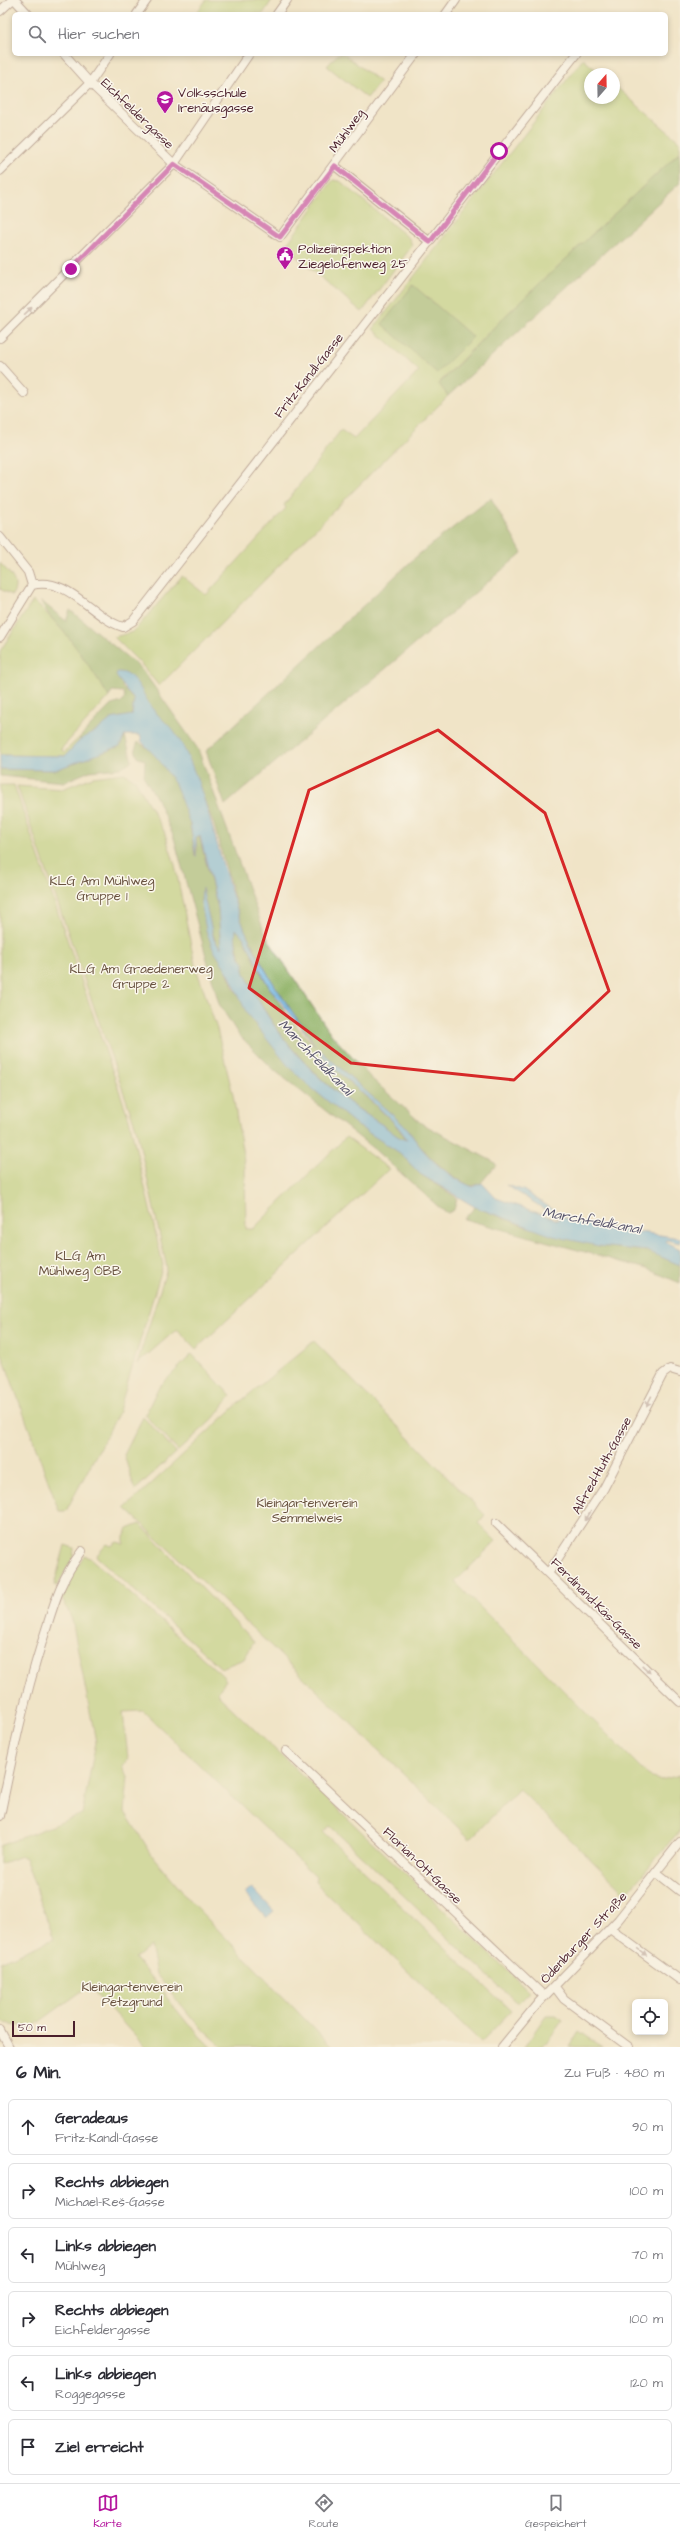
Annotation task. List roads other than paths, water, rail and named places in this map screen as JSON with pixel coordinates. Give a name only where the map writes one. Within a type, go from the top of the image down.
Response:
[{"type":"street","points":[[0,11],[12,0]]},
{"type":"street","points":[[16,0],[26,12]]},
{"type":"street","points":[[138,12],[147,0]]},
{"type":"street","points":[[278,12],[287,0]]},
{"type":"street","points":[[447,12],[456,0]]},
{"type":"street","name":"Eichfeldergasse","points":[[66,56],[90,83],[174,164],[280,237]]},
{"type":"street","points":[[0,171],[90,83],[109,56]]},
{"type":"street","points":[[0,338],[174,164],[248,56]]},
{"type":"street","name":"Mühlweg","points":[[280,237],[335,166],[415,56]]},
{"type":"street","name":"Fritz-Kandl-Gasse","points":[[32,585],[53,583],[63,588],[113,624],[123,627],[133,621],[366,320],[430,242],[574,56]]},
{"type":"street","points":[[335,166],[430,242]]},
{"type":"street","points":[[0,366],[24,393]]},
{"type":"street","points":[[0,537],[28,572],[32,585],[0,637]]},
{"type":"street","name":"Alfred-Huth-Gasse","points":[[549,1572],[604,1488],[663,1374],[670,1369],[680,1372]]},
{"type":"street","name":"Ferdinand-Käs-Gasse","points":[[496,1523],[549,1572],[680,1702]]},
{"type":"street","points":[[0,1816],[22,1710],[54,1599],[68,1570],[82,1551]]},
{"type":"street","name":"Florian-Ott-Gasse","points":[[286,1751],[544,1996]]},
{"type":"street","name":"Ödenburger Straße","points":[[502,2047],[544,1996],[555,1987],[610,1929],[680,1842]]},
{"type":"street","points":[[656,1872],[680,1891]]},
{"type":"street","points":[[610,1929],[680,1980]]},
{"type":"street","points":[[555,1987],[564,1999],[629,2047]]},
{"type":"street","points":[[0,2030],[9,2047]]},
{"type":"water","points":[[117,672],[129,675],[134,679],[151,707],[176,734],[186,752],[205,802],[230,888],[245,930],[269,975],[316,1046],[269,987],[244,938],[236,929],[235,938],[240,956],[244,963],[244,971],[268,1017],[283,1038],[318,1077],[359,1110],[397,1136],[407,1140],[400,1129],[332,1066],[319,1049],[408,1129],[413,1138],[427,1155],[444,1170],[463,1183],[473,1187],[482,1183],[496,1198],[558,1220],[560,1219],[506,1185],[523,1190],[572,1222],[680,1238],[680,1243],[666,1240],[665,1242],[680,1249],[680,1265],[647,1251],[599,1246],[553,1236],[475,1207],[420,1174],[400,1153],[358,1126],[308,1085],[289,1067],[247,1014],[229,974],[213,949],[206,930],[201,903],[202,888],[214,940],[221,948],[218,908],[200,836],[196,838],[196,857],[190,824],[175,784],[159,760],[142,742],[140,735],[125,735],[120,746],[55,770],[0,769],[0,755],[65,756],[80,740],[98,730],[111,719],[132,715],[134,700],[116,676]]},
{"type":"water","points":[[252,1888],[274,1911],[266,1918],[245,1894]]},
{"type":"place","name":"Volksschule Irenäusgasse","points":[[165,114]]},
{"type":"place","name":"Polizeiinspektion Ziegelofenweg 25","points":[[285,270]]},
{"type":"park label","name":"KLG Am Mühlweg Gruppe 1","points":[[102,888]]},
{"type":"park label","name":"KLG Am Graedenerweg Gruppe 2","points":[[141,976]]},
{"type":"park label","name":"KLG Am Mühlweg ÖBB","points":[[80,1262]]},
{"type":"park label","name":"Kleingartenverein Semmelweis","points":[[307,1510]]},
{"type":"park label","name":"Kleingartenverein Petzgrund","points":[[132,1994]]},
{"type":"water label","name":"Marchfeldkanal","points":[[316,1057]]},
{"type":"water label","name":"Marchfeldkanal","points":[[592,1220]]}]
